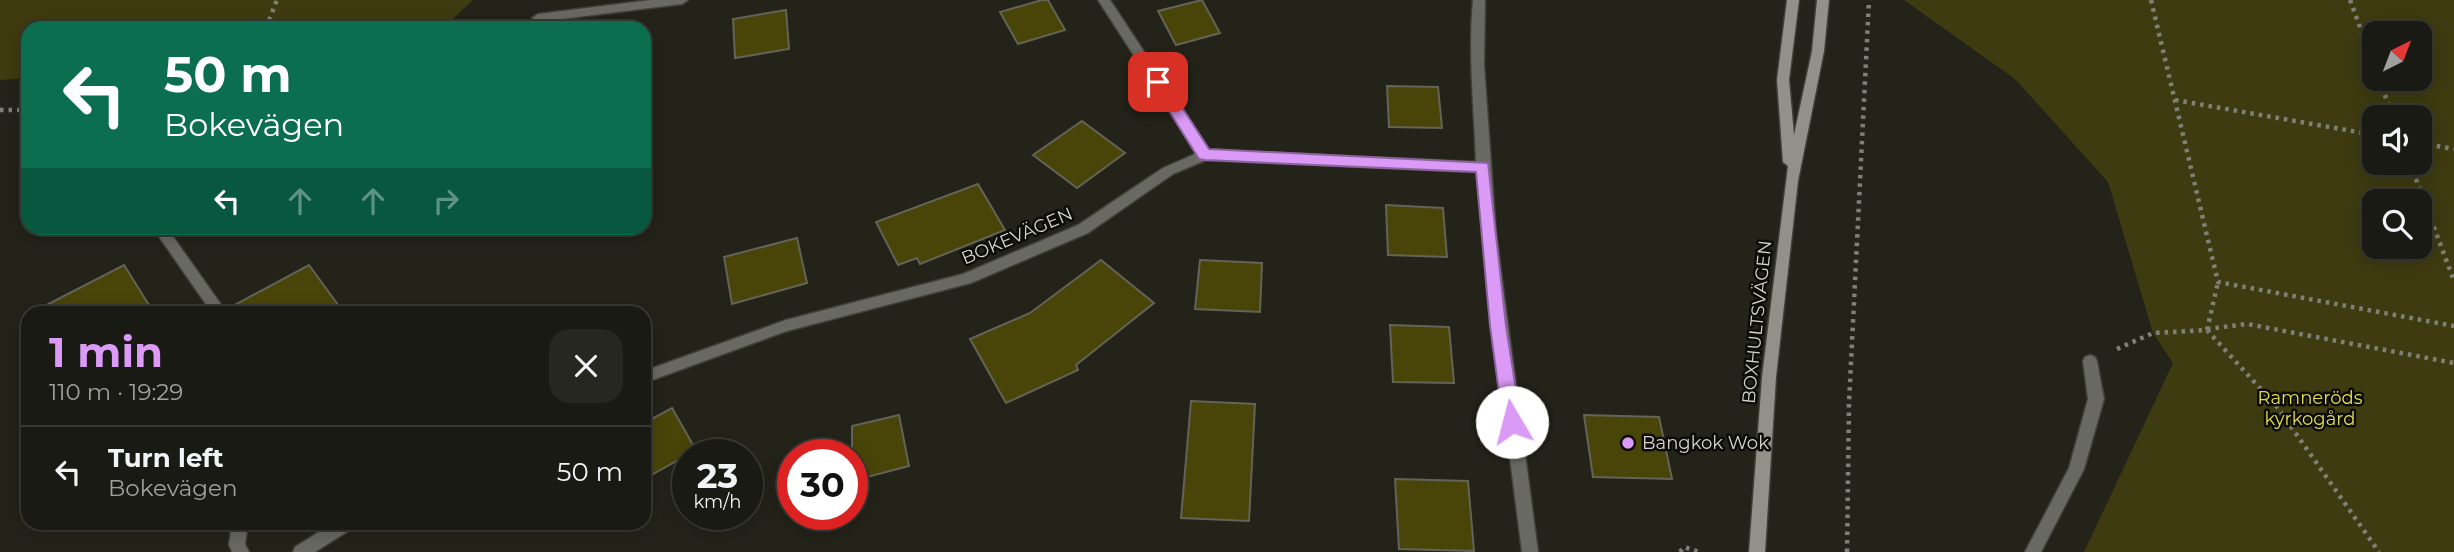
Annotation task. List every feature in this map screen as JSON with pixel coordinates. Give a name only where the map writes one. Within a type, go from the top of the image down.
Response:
[{"type":"street","points":[[538,18],[681,0]]},
{"type":"street","points":[[1104,0],[1205,155]]},
{"type":"street","points":[[1479,0],[1476,26],[1483,167],[1498,326],[1530,552]]},
{"type":"street","name":"BOXHULTSVÄGEN","points":[[1791,181],[1783,80],[1793,0]]},
{"type":"street","name":"BOXHULTSVÄGEN","points":[[1757,552],[1769,377],[1791,181],[1818,51],[1823,0]]},
{"type":"street","name":"BOKEVÄGEN","points":[[651,374],[786,326],[967,279],[1083,229],[1168,171],[1205,155],[1483,167]]},
{"type":"street","points":[[165,235],[215,306]]},
{"type":"street","points":[[2034,552],[2076,470],[2096,399],[2090,361]]},
{"type":"street","points":[[239,530],[237,545],[241,552]]},
{"type":"street","points":[[301,552],[336,530]]},
{"type":"path","points":[[270,21],[277,0]]},
{"type":"path","points":[[1847,552],[1849,403],[1869,0]]},
{"type":"path","points":[[2151,0],[2218,282],[2207,330]]},
{"type":"path","points":[[2350,0],[2362,33]]},
{"type":"path","points":[[2175,100],[2362,133]]},
{"type":"path","points":[[0,110],[21,110]]},
{"type":"path","points":[[2432,145],[2454,149]]},
{"type":"path","points":[[2414,175],[2454,281]]},
{"type":"path","points":[[2218,282],[2454,326]]},
{"type":"path","points":[[2090,361],[2153,333],[2207,330],[2246,324],[2454,363]]},
{"type":"path","points":[[2207,330],[2238,358],[2294,427],[2379,552]]},
{"type":"path","points":[[1680,552],[1684,547],[1699,552]]},
{"type":"green space","points":[[0,0],[473,0],[450,21],[21,21],[21,78],[0,80]]},
{"type":"green space","name":"Ramneröds kyrkogård","points":[[1904,0],[2454,0],[2454,552],[2084,552],[2173,363],[2153,333],[2108,182],[2015,79]]},
{"type":"building","points":[[1048,0],[1065,30],[1018,44],[1000,12]]},
{"type":"building","points":[[1202,0],[1220,33],[1176,45],[1158,11]]},
{"type":"building","points":[[786,10],[789,49],[735,58],[733,19]]},
{"type":"building","points":[[1387,86],[1438,87],[1442,128],[1389,127]]},
{"type":"building","points":[[1082,121],[1125,153],[1077,188],[1033,155]]},
{"type":"building","points":[[978,184],[1005,230],[920,264],[917,258],[898,265],[876,222]]},
{"type":"building","points":[[1386,205],[1443,208],[1447,257],[1388,255]]},
{"type":"building","points":[[797,238],[807,283],[732,304],[724,257]]},
{"type":"building","points":[[1101,260],[1154,303],[1076,365],[1078,370],[1006,403],[970,339],[1030,313]]},
{"type":"building","points":[[1200,260],[1262,263],[1260,312],[1195,309]]},
{"type":"building","points":[[124,265],[150,306],[45,306]]},
{"type":"building","points":[[309,265],[339,306],[233,306]]},
{"type":"building","points":[[1390,325],[1449,327],[1454,383],[1393,382]]},
{"type":"building","points":[[1191,401],[1255,404],[1249,521],[1181,518]]},
{"type":"building","points":[[672,408],[690,439],[672,439],[672,463],[651,475],[651,419]]},
{"type":"building","points":[[899,415],[909,466],[868,477],[868,439],[852,439],[852,426]]},
{"type":"building","points":[[1584,415],[1659,417],[1672,479],[1593,477]]},
{"type":"building","points":[[1395,479],[1468,481],[1474,551],[1399,549]]},
{"type":"place","name":"Bangkok Wok","points":[[1628,443]]},
{"type":"route","points":[[1158,82],[1205,155],[1483,167],[1498,326],[1512,422]]}]
